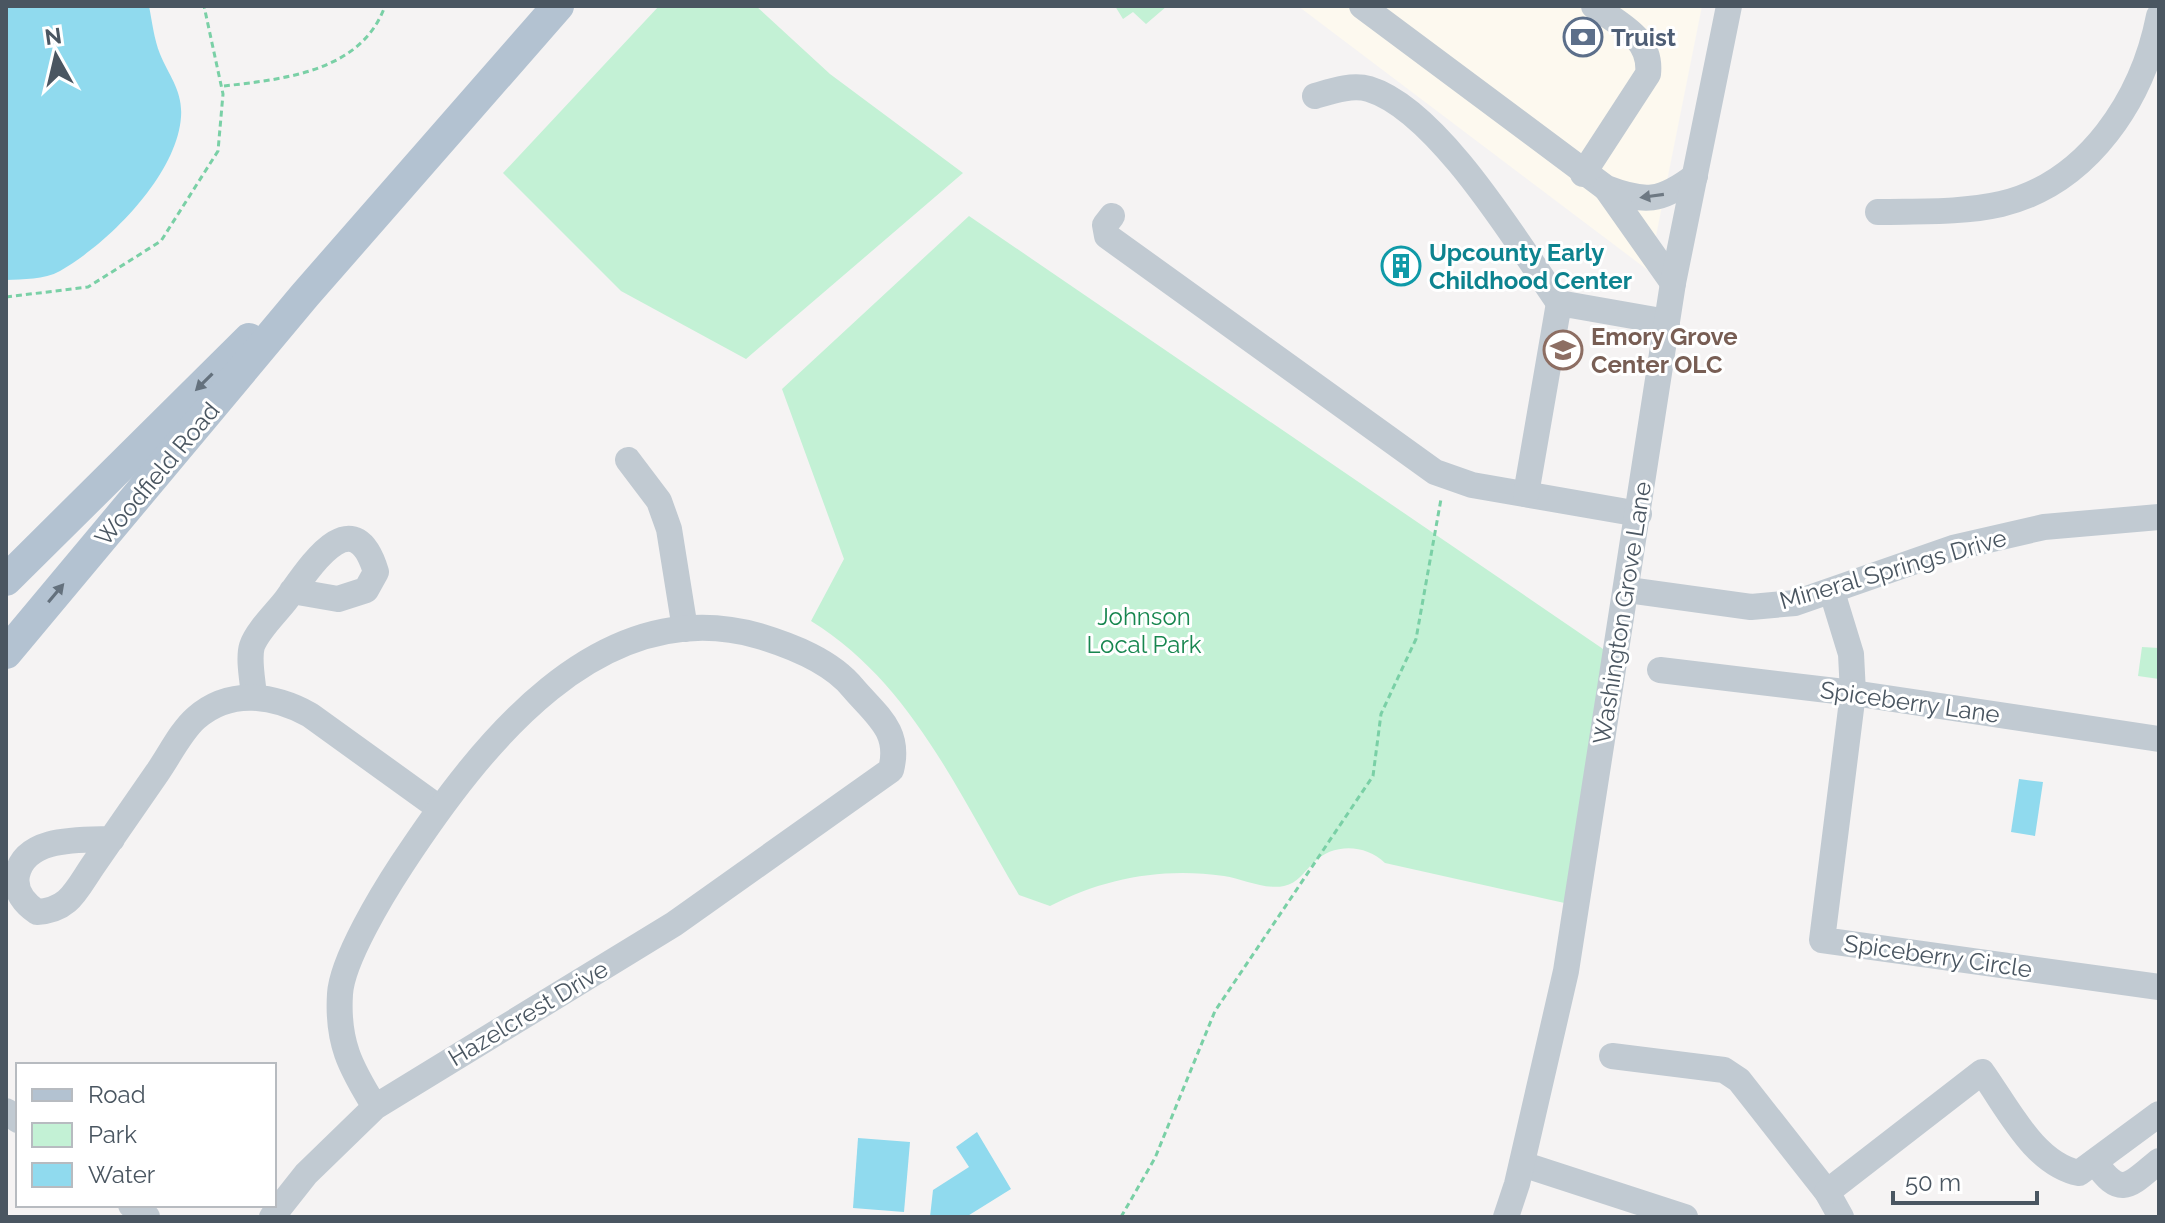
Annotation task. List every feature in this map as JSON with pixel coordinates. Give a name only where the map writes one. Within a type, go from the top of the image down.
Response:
[{"type":"main road","name":"Woodfield Road","points":[[6,653],[305,295],[558,6]]},
{"type":"main road","name":"Woodfield Road","points":[[6,580],[237,349],[305,295]]},
{"type":"street","points":[[1362,6],[1583,174],[1606,188],[1637,198],[1655,198],[1674,192],[1695,176]]},
{"type":"street","points":[[1583,174],[1648,74],[1650,59],[1644,44],[1594,6]]},
{"type":"street","name":"Washington Grove Lane","points":[[1506,1217],[1522,1164],[1566,971],[1628,590],[1673,283],[1729,6]]},
{"type":"street","points":[[1878,212],[1959,211],[2004,203],[2051,183],[2103,140],[2124,112],[2148,63],[2159,16]]},
{"type":"street","points":[[1315,96],[1338,89],[1368,89],[1400,106],[1457,158],[1559,303],[1667,322]]},
{"type":"street","points":[[1606,188],[1673,283]]},
{"type":"street","points":[[1112,216],[1105,225],[1107,236],[1435,472],[1472,485],[1639,514]]},
{"type":"street","points":[[1526,494],[1559,303]]},
{"type":"street","points":[[375,1107],[350,1067],[341,1041],[339,990],[371,912],[439,808],[511,723],[568,673],[634,638],[685,629],[669,529],[659,501],[628,460]]},
{"type":"street","name":"Mineral Springs Drive","points":[[1628,590],[1751,607],[1795,603],[1953,548],[2044,527],[2159,517]]},
{"type":"street","points":[[254,696],[252,646],[292,591]]},
{"type":"street","points":[[1832,592],[1851,654],[1853,693]]},
{"type":"street","name":"Hazelcrest Drive","points":[[272,1217],[306,1174],[375,1107],[674,924],[891,770],[896,750],[892,734],[846,678],[793,646],[733,629],[685,629]]},
{"type":"street","name":"Spiceberry Lane","points":[[1660,670],[1853,693],[2159,739]]},
{"type":"street","name":"Spiceberry Circle","points":[[1853,693],[1822,940],[2159,987]]},
{"type":"street","points":[[112,839],[195,718],[226,700],[254,696],[290,703],[310,715],[439,808]]},
{"type":"street","points":[[1612,1056],[1724,1070],[1739,1080],[1827,1192],[1841,1217]]},
{"type":"street","points":[[1827,1192],[1982,1072],[2053,1165],[2079,1173],[2159,1114]]},
{"type":"street","points":[[2096,1163],[2109,1182],[2118,1186],[2130,1185],[2159,1161]]},
{"type":"street","points":[[1522,1164],[1685,1217]]},
{"type":"path","points":[[6,297],[88,287],[161,241],[218,151],[222,87],[204,6]]},
{"type":"path","points":[[222,87],[318,71],[362,44],[380,20],[385,6]]},
{"type":"path","points":[[1121,1217],[1155,1158],[1215,1011],[1373,776],[1381,714],[1416,639],[1445,475]]},
{"type":"shaded area","points":[[1298,6],[1702,6],[1649,271]]},
{"type":"green space","points":[[659,6],[756,6],[830,74],[963,173],[746,359],[621,291],[503,173]]},
{"type":"green space","points":[[1115,6],[1167,6],[1146,24],[1133,12],[1123,19]]},
{"type":"green space","name":"Johnson Local Park","points":[[969,216],[1606,651],[1569,904],[1385,863],[1368,852],[1349,848],[1321,856],[1297,880],[1277,887],[1224,876],[1179,873],[1113,882],[1050,906],[1019,895],[931,744],[906,709],[878,676],[847,647],[811,621],[844,559],[782,389]]},
{"type":"green space","points":[[2142,647],[2159,648],[2159,679],[2138,676]]},
{"type":"water","points":[[6,6],[149,6],[158,48],[178,91],[181,108],[177,139],[167,162],[137,206],[99,244],[79,259],[54,274],[40,278],[6,280]]},
{"type":"water","points":[[2019,779],[2043,782],[2035,836],[2011,832]]},
{"type":"water","points":[[977,1132],[1011,1189],[966,1217],[930,1217],[933,1190],[969,1167],[956,1147]]},
{"type":"water","points":[[858,1138],[910,1142],[904,1212],[853,1208]]},
{"type":"place","name":"Truist","points":[[1583,37]]},
{"type":"place","name":"Upcounty Early Childhood Center","points":[[1401,266]]},
{"type":"place","name":"Emory Grove Center OLC","points":[[1563,350]]}]
